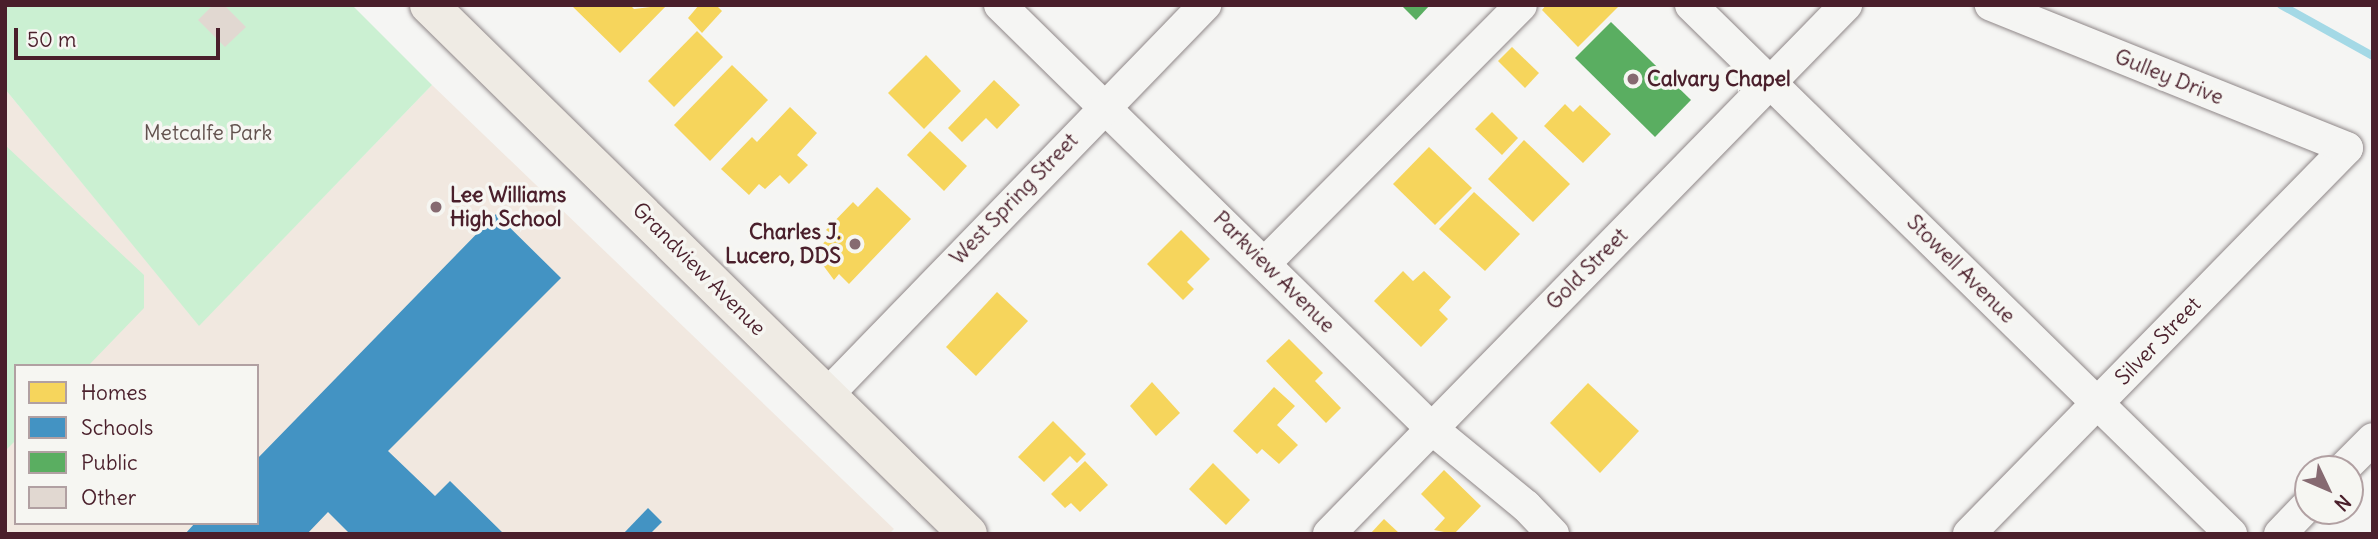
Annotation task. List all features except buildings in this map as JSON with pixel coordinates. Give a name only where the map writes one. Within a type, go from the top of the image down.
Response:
[{"type":"main road","name":"Grandview Avenue","points":[[429,5],[968,534]]},
{"type":"street","name":"Parkview Avenue","points":[[1000,5],[1431,428],[1526,506],[1553,534]]},
{"type":"street","name":"West Spring Street","points":[[826,396],[1104,105],[1205,5]]},
{"type":"street","points":[[1265,263],[1521,5]]},
{"type":"street","name":"Stowell Avenue","points":[[1691,5],[2231,534]]},
{"type":"street","name":"Gold Street","points":[[1329,534],[1846,5]]},
{"type":"street","name":"Gulley Drive","points":[[1990,5],[2347,148]]},
{"type":"street","name":"Silver Street","points":[[1969,534],[2347,148]]},
{"type":"street","points":[[2357,455],[2373,439]]},
{"type":"street","points":[[2280,534],[2294,520]]},
{"type":"shaded area","name":"Lee Williams High School","points":[[432,85],[894,529],[889,534],[5,534],[5,89],[199,325]]},
{"type":"green space","name":"Metcalfe Park","points":[[5,5],[352,5],[432,85],[199,326],[5,89]]},
{"type":"green space","points":[[5,145],[144,275],[144,308],[90,364],[14,364],[14,442],[5,451]]},
{"type":"waterway","points":[[2281,5],[2373,56]]},
{"type":"place","name":"Calvary Chapel","points":[[1633,79]]},
{"type":"place","name":"Lee Williams High School","points":[[436,207]]},
{"type":"place","name":"Charles J. Lucero, DDS","points":[[855,244]]}]
